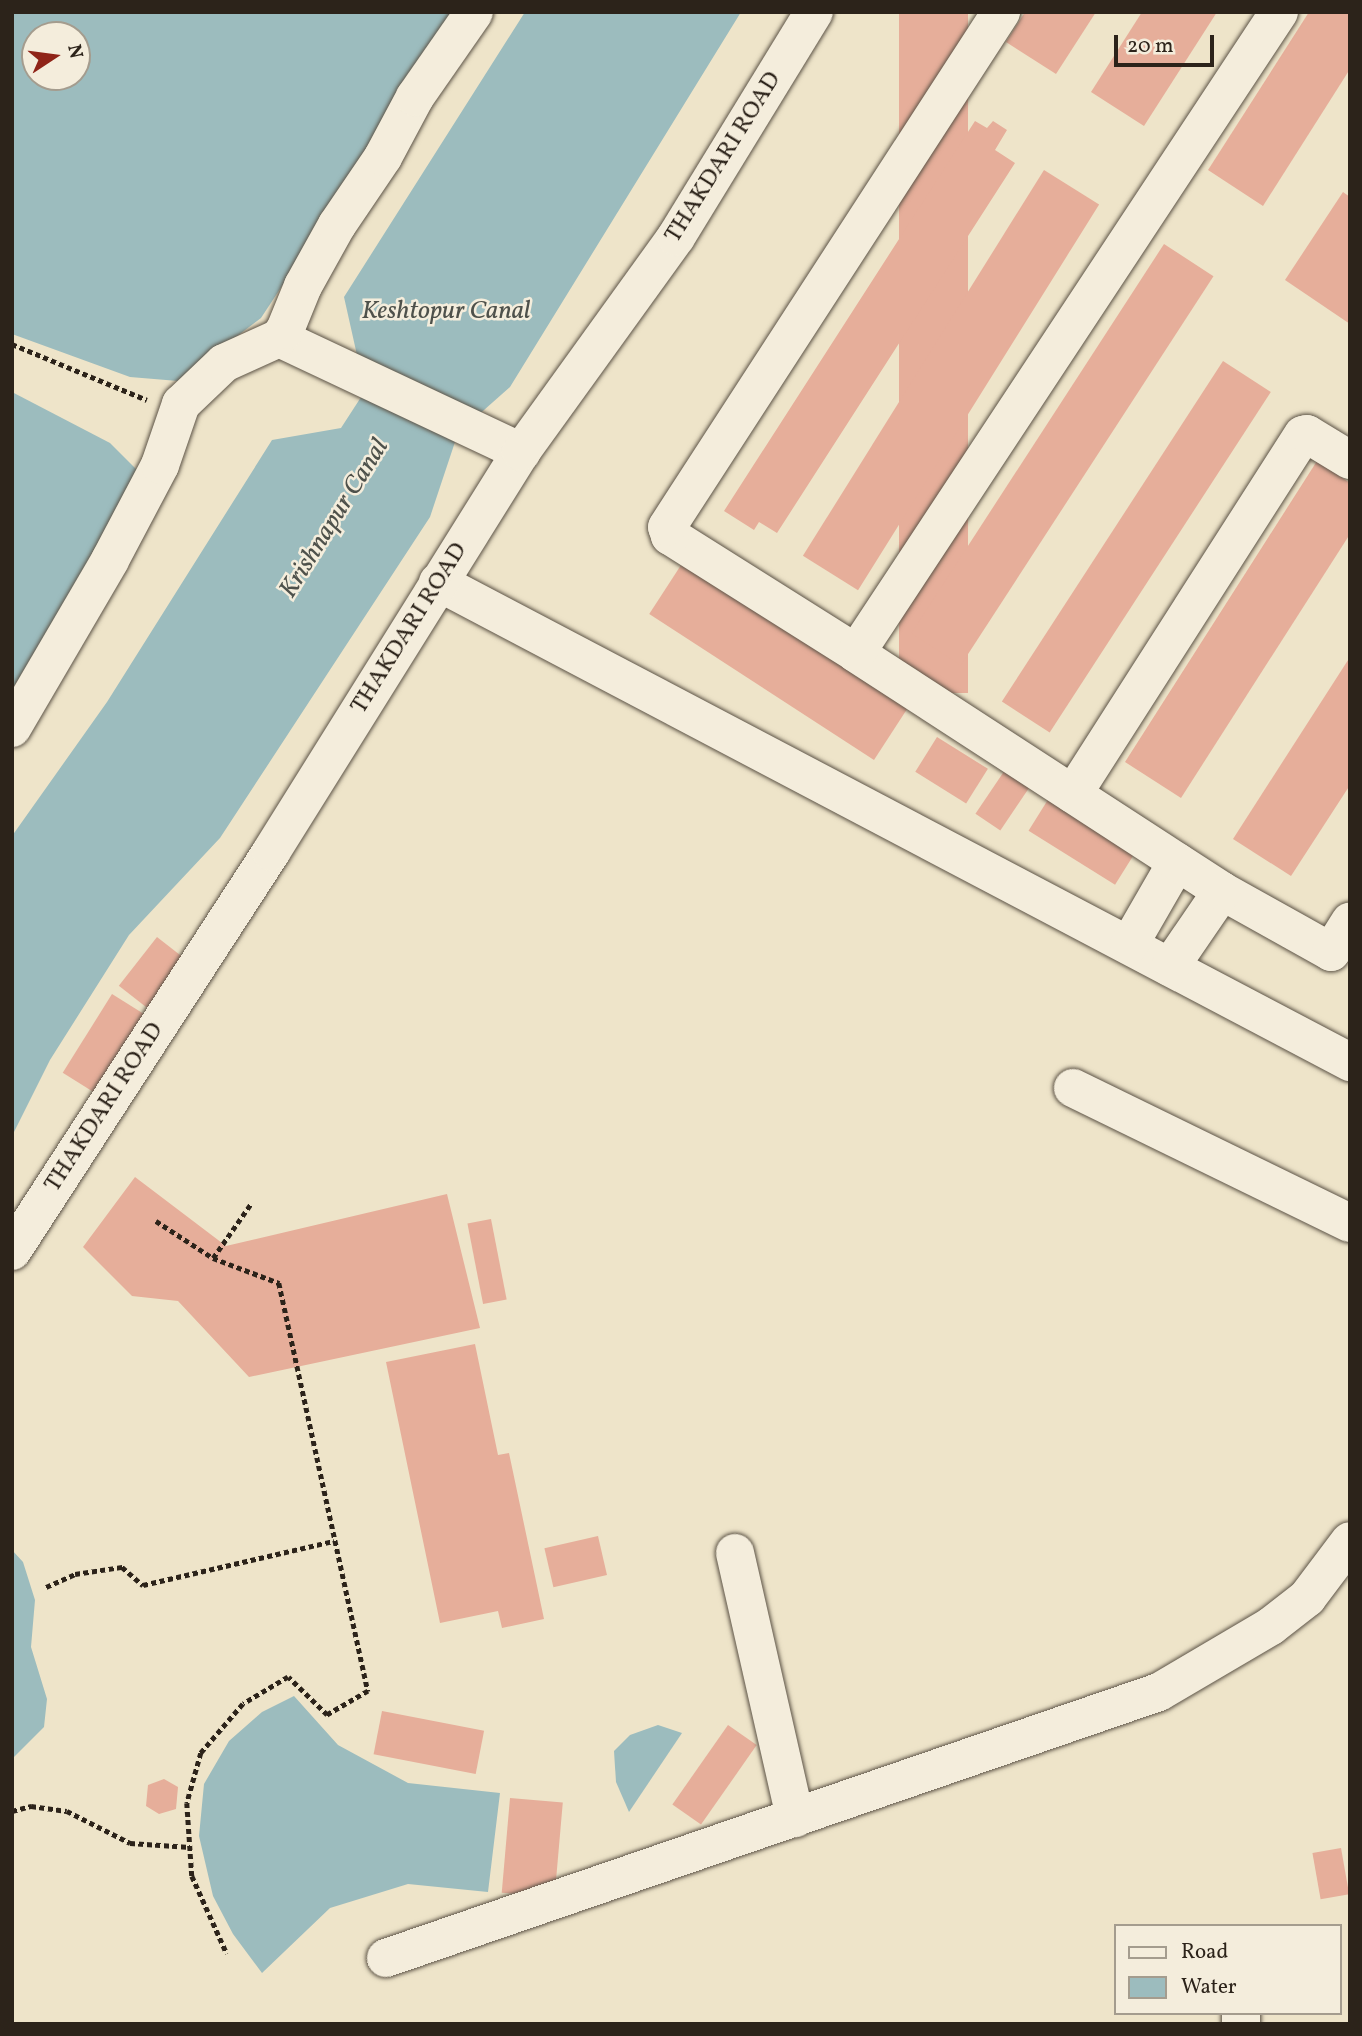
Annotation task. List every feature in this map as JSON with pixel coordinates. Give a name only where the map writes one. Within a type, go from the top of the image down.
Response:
[{"type":"street","points":[[12,729],[110,560],[160,465],[181,404],[224,363],[279,338],[337,225],[383,157],[415,97],[474,12]]},
{"type":"street","name":"THAKDARI ROAD","points":[[12,1251],[271,852],[522,452],[676,237],[814,12]]},
{"type":"street","points":[[1001,12],[666,532],[1222,891],[1344,945]]},
{"type":"street","points":[[856,653],[1279,12]]},
{"type":"street","points":[[279,338],[522,452]]},
{"type":"street","points":[[1073,794],[1303,435],[1307,434],[1350,460]]},
{"type":"street","points":[[438,582],[1350,1062]]},
{"type":"street","points":[[1129,945],[1177,862]]},
{"type":"street","points":[[1170,967],[1222,891]]},
{"type":"street","points":[[1073,1088],[1350,1223]]},
{"type":"street","points":[[386,1958],[1121,1706],[1179,1682],[1271,1626],[1307,1598],[1350,1541]]},
{"type":"street","points":[[735,1553],[795,1818]]},
{"type":"path","points":[[12,344],[64,362],[176,415]]},
{"type":"path","points":[[213,1258],[250,1205]]},
{"type":"path","points":[[156,1221],[213,1258],[279,1283],[368,1691],[327,1715],[288,1678],[243,1704],[201,1753],[187,1803],[192,1876],[227,1954]]},
{"type":"path","points":[[46,1587],[75,1574],[122,1567],[143,1585],[334,1541]]},
{"type":"path","points":[[12,1811],[31,1806],[67,1811],[130,1843],[190,1847]]},
{"type":"water","points":[[12,12],[462,12],[261,318],[178,381],[130,377],[12,334]]},
{"type":"water","name":"Keshtopur Canal","points":[[525,12],[741,12],[510,387],[458,433],[430,517],[220,838],[129,935],[50,1060],[12,1136],[12,836],[107,702],[272,440],[341,428],[365,391],[344,297]]},
{"type":"water","points":[[12,392],[110,443],[141,474],[12,690]]},
{"type":"water","points":[[12,1550],[23,1562],[35,1600],[31,1647],[47,1699],[44,1727],[12,1759]]},
{"type":"water","points":[[294,1696],[338,1745],[408,1783],[500,1793],[488,1892],[408,1884],[330,1908],[262,1973],[233,1934],[213,1896],[199,1836],[204,1784],[229,1741],[262,1712]]},
{"type":"water","points":[[658,1725],[682,1733],[629,1812],[616,1782],[614,1751],[630,1735]]},
{"type":"building","points":[[899,12],[968,12],[968,693],[899,693]]},
{"type":"building","points":[[1025,12],[1096,12],[1056,74],[1006,42]]},
{"type":"building","points":[[1142,12],[1217,12],[1144,126],[1091,92]]},
{"type":"building","points":[[1309,12],[1350,12],[1350,69],[1263,206],[1208,170]]},
{"type":"building","points":[[975,121],[987,128],[993,121],[1007,130],[995,150],[1015,163],[777,533],[759,522],[754,530],[724,511]]},
{"type":"building","points":[[1044,170],[1099,204],[858,590],[803,556]]},
{"type":"building","points":[[1343,192],[1350,197],[1350,324],[1285,280]]},
{"type":"building","points":[[1164,244],[1213,276],[961,665],[911,633]]},
{"type":"building","points":[[1223,361],[1271,392],[1050,733],[1002,702]]},
{"type":"building","points":[[1317,461],[1350,483],[1350,534],[1181,798],[1125,762]]},
{"type":"building","points":[[683,562],[908,708],[874,760],[649,614]]},
{"type":"building","points":[[1350,657],[1350,785],[1291,876],[1233,839]]},
{"type":"building","points":[[937,737],[988,769],[966,804],[915,772]]},
{"type":"building","points":[[1009,764],[1034,781],[1000,831],[975,814]]},
{"type":"building","points":[[1054,790],[1141,844],[1115,885],[1029,831]]},
{"type":"building","points":[[157,937],[188,961],[150,1010],[119,986]]},
{"type":"building","points":[[112,994],[147,1016],[97,1095],[63,1073]]},
{"type":"building","points":[[135,1177],[226,1246],[447,1194],[480,1328],[249,1377],[178,1301],[132,1296],[83,1247]]},
{"type":"building","points":[[491,1219],[507,1299],[483,1304],[467,1224]]},
{"type":"building","points":[[475,1344],[498,1455],[509,1453],[544,1619],[502,1628],[498,1611],[440,1623],[386,1362]]},
{"type":"building","points":[[598,1536],[607,1575],[553,1587],[544,1548]]},
{"type":"building","points":[[382,1711],[484,1731],[476,1774],[374,1754]]},
{"type":"building","points":[[728,1725],[757,1745],[701,1825],[672,1804]]},
{"type":"building","points":[[164,1779],[178,1787],[176,1809],[159,1814],[146,1806],[148,1785]]},
{"type":"building","points":[[510,1798],[563,1803],[555,1897],[502,1893]]},
{"type":"building","points":[[1341,1848],[1349,1894],[1321,1899],[1312,1853]]},
{"type":"water label","name":"Krishnapur Canal","points":[[335,519]]}]
